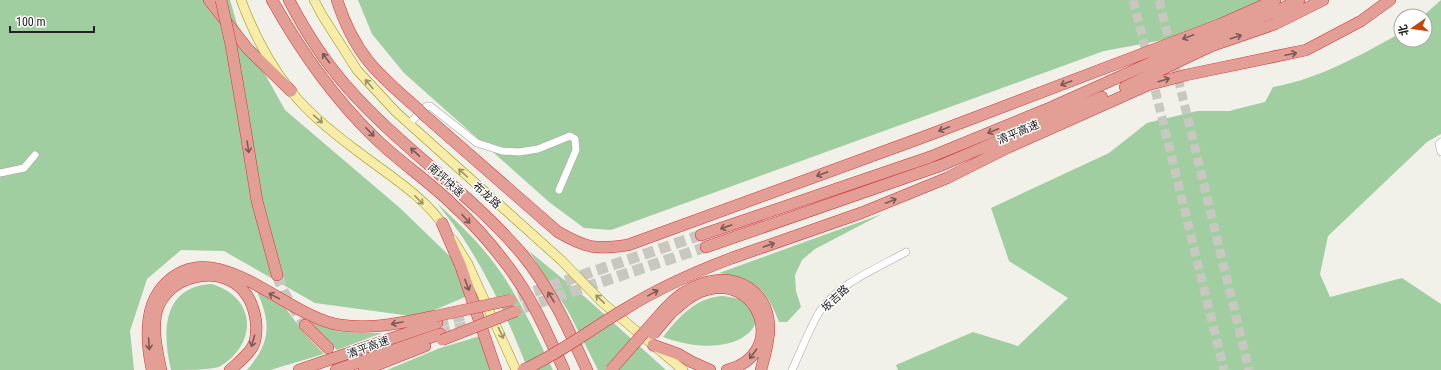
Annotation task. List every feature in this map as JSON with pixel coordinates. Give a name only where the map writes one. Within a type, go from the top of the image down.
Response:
[{"type":"highway","points":[[209,0],[247,48],[290,91]]},
{"type":"highway","points":[[221,0],[231,45],[256,201],[277,275]]},
{"type":"highway","name":"南坪快速","points":[[272,0],[308,61],[341,102],[374,137],[452,204],[509,267],[539,314],[564,370]]},
{"type":"highway","name":"南坪快速","points":[[289,0],[319,49],[348,88],[461,193],[522,254],[539,277],[556,306],[587,370]]},
{"type":"highway","points":[[338,0],[352,38],[369,63],[420,112],[558,232],[579,244],[596,248],[610,248],[628,245],[929,135],[1221,24],[1275,0]]},
{"type":"highway","name":"清平高速","points":[[701,235],[930,157],[1052,107],[1206,38],[1275,12],[1299,0]]},
{"type":"highway","name":"清平高速","points":[[706,247],[942,165],[1123,88],[1211,46],[1276,24],[1323,0]]},
{"type":"highway","points":[[523,370],[553,354],[655,291],[689,274],[861,213],[947,178],[1016,144],[1148,85],[1186,75],[1306,50],[1361,21],[1390,0]]},
{"type":"highway","points":[[442,223],[461,267],[496,370]]},
{"type":"highway","points":[[152,370],[148,330],[150,308],[159,290],[172,277],[186,270],[202,267],[218,268],[237,274],[311,316],[339,325],[369,327],[397,324],[439,328],[516,311]]},
{"type":"highway","points":[[161,370],[156,328],[158,307],[166,292],[180,282],[198,275],[213,275],[230,280],[245,291],[253,305],[257,323],[253,345],[240,362],[230,370]]},
{"type":"highway","points":[[620,370],[683,293],[706,282],[730,281],[745,286],[762,301],[768,317],[769,340],[761,370]]},
{"type":"highway","points":[[611,370],[667,312],[700,292],[720,288],[736,291],[750,300],[760,315],[762,326],[761,340],[748,361],[727,370]]},
{"type":"highway","points":[[364,370],[439,328],[511,300]]},
{"type":"highway","points":[[305,325],[328,348]]},
{"type":"highway","name":"清平高速","points":[[299,370],[439,328]]},
{"type":"highway","name":"清平高速","points":[[336,370],[439,328]]},
{"type":"highway","points":[[653,345],[678,354],[710,370]]},
{"type":"main road","points":[[241,0],[252,29],[290,91],[311,113],[335,134],[414,194],[442,223],[468,264],[516,370]]},
{"type":"main road","name":"布龙路","points":[[314,0],[322,16],[357,70],[374,89],[409,124],[561,260],[603,303],[683,370]]},
{"type":"street","points":[[409,124],[426,107],[430,106],[478,143],[502,151],[519,152],[538,149],[570,136],[575,139],[576,150],[559,190]]},
{"type":"street","points":[[1441,142],[1439,144],[1441,152]]},
{"type":"street","points":[[0,173],[24,168],[35,155]]},
{"type":"street","name":"坂吉路","points":[[792,370],[815,322],[825,305],[845,287],[906,252]]},
{"type":"green space","points":[[0,0],[230,0],[237,24],[285,110],[400,208],[461,267],[465,297],[418,317],[315,303],[224,251],[181,250],[147,279],[130,331],[134,370],[0,370]]},
{"type":"green space","points":[[358,0],[1264,0],[1219,22],[1174,38],[1104,51],[611,230],[584,228],[549,202],[404,73],[372,34]]},
{"type":"green space","points":[[1441,0],[1441,134],[1427,142],[1328,236],[1320,274],[1330,297],[1402,278],[1441,304],[1441,370],[898,370],[896,365],[973,332],[1018,346],[1068,298],[1009,261],[991,208],[1109,153],[1147,123],[1197,111],[1229,111],[1265,102],[1273,87],[1308,78],[1324,72],[1355,58],[1393,37],[1393,48],[1433,48],[1432,8]]},
{"type":"green space","points":[[437,203],[474,239],[503,276],[526,315],[553,370],[528,370],[507,319],[482,269],[463,238]]},
{"type":"green space","points":[[882,214],[815,249],[802,260],[795,275],[796,291],[801,307],[787,322],[779,322],[769,300],[757,287],[742,279],[719,273]]},
{"type":"green space","points":[[529,251],[586,298],[666,370],[598,370],[568,311]]},
{"type":"green space","points":[[212,284],[227,291],[238,300],[244,310],[247,322],[246,334],[241,346],[232,357],[219,367],[171,370],[167,341],[169,314],[175,302],[183,293],[196,287]]},
{"type":"green space","points":[[257,292],[286,309],[305,334],[324,354],[270,370],[247,370],[260,351],[266,333],[265,314]]},
{"type":"green space","points":[[721,296],[741,300],[753,309],[756,319],[751,330],[739,340],[720,345],[694,345],[663,337],[681,316],[695,305],[711,298]]},
{"type":"green space","points":[[312,322],[336,331],[382,333],[337,350],[311,327]]},
{"type":"green space","points":[[480,336],[490,370],[387,370],[440,348]]},
{"type":"tunnel","points":[[1133,0],[1148,59]]},
{"type":"tunnel","points":[[1159,0],[1249,370]]},
{"type":"tunnel","points":[[1152,77],[1224,370]]},
{"type":"tunnel","points":[[503,302],[701,235]]},
{"type":"tunnel","points":[[508,313],[706,247]]},
{"type":"tunnel","points":[[277,275],[285,295],[305,325]]},
{"type":"tunnel","points":[[437,323],[467,314]]},
{"type":"tunnel","points":[[440,334],[467,326]]}]
